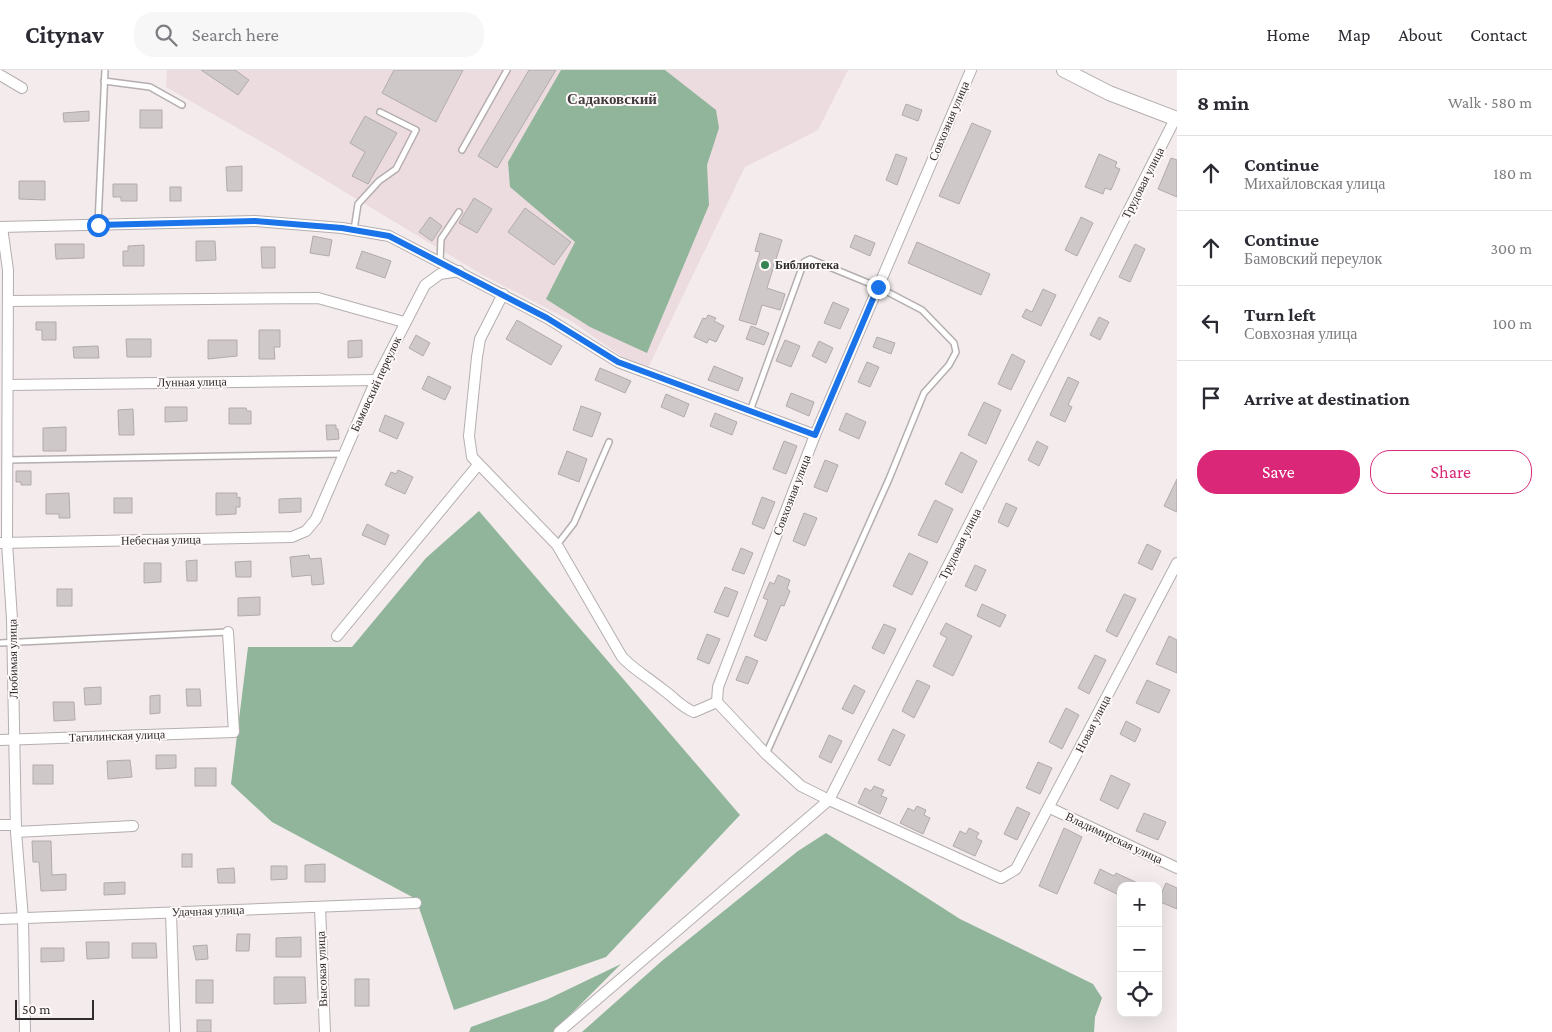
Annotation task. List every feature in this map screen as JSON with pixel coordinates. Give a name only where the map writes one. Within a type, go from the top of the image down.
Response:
[{"type":"main road","points":[[1064,70],[1110,93],[1176,119]]},
{"type":"street","name":"Совхозная улица","points":[[717,702],[718,687],[815,435],[971,70]]},
{"type":"street","points":[[0,75],[22,88]]},
{"type":"street","name":"Трудовая улица","points":[[829,800],[1176,119]]},
{"type":"street","points":[[1,227],[255,221],[354,230],[389,236],[460,271],[570,331],[618,362],[815,435]]},
{"type":"street","name":"Любимая улица","points":[[1,227],[8,270],[8,460],[3,543],[13,643],[16,828],[23,919],[25,1032]]},
{"type":"street","name":"Бамовский переулок","points":[[316,519],[376,380],[404,322],[425,285],[440,274],[460,271]]},
{"type":"street","points":[[502,294],[480,339],[469,436],[472,457],[558,545],[622,657],[629,664],[664,690],[684,708],[694,712],[717,702],[766,754],[801,786],[829,800],[559,1032]]},
{"type":"street","points":[[8,301],[318,298],[404,322]]},
{"type":"street","name":"Лунная улица","points":[[8,385],[376,380]]},
{"type":"street","points":[[337,636],[478,465]]},
{"type":"street","name":"Небесная улица","points":[[3,543],[292,537],[306,531],[316,519]]},
{"type":"street","name":"Новая улица","points":[[829,800],[1001,878],[1016,869],[1050,808],[1177,563]]},
{"type":"street","name":"Тагилинская улица","points":[[0,740],[234,732],[228,632]]},
{"type":"street","name":"Владимирская улица","points":[[1050,808],[1177,868]]},
{"type":"street","points":[[0,825],[16,828],[133,826]]},
{"type":"street","name":"Удачная улица","points":[[0,919],[416,903]]},
{"type":"street","name":"Высокая улица","points":[[320,907],[325,1032]]},
{"type":"street","points":[[171,913],[175,1032]]},
{"type":"lane","points":[[98,225],[105,70]]},
{"type":"lane","points":[[462,150],[507,70]]},
{"type":"lane","points":[[104,82],[150,87],[182,105]]},
{"type":"lane","points":[[354,230],[358,204],[379,181],[396,169],[416,130],[380,112]]},
{"type":"lane","points":[[440,261],[440,240],[459,212]]},
{"type":"lane","points":[[750,411],[804,262],[816,260],[878,287],[922,310],[954,343],[956,352],[949,364],[924,393],[889,479],[766,754]]},
{"type":"lane","points":[[558,545],[574,523],[609,442]]},
{"type":"lane","points":[[8,460],[344,454]]},
{"type":"lane","points":[[0,643],[228,632]]},
{"type":"shaded area","points":[[167,70],[848,70],[818,130],[745,167],[648,368],[621,356],[571,321],[481,274],[267,145],[166,87]]},
{"type":"green space","points":[[561,70],[665,70],[716,110],[719,128],[707,165],[709,205],[647,353],[590,327],[546,299],[575,242],[510,187],[508,162]]},
{"type":"green space","points":[[479,511],[740,815],[606,957],[454,1010],[416,899],[272,822],[231,784],[248,647],[352,647],[426,558]]},
{"type":"green space","points":[[826,833],[960,919],[1093,984],[1102,998],[1095,1017],[1094,1032],[582,1032],[663,960],[798,851]]},
{"type":"green space","points":[[621,964],[553,1032],[469,1032],[471,1027],[546,1000]]},
{"type":"building","points":[[201,70],[235,70],[249,80],[238,95]]},
{"type":"building","points":[[394,70],[463,70],[436,122],[382,93]]},
{"type":"building","points":[[529,70],[556,70],[497,168],[478,156]]},
{"type":"building","points":[[906,104],[922,110],[918,121],[902,115]]},
{"type":"building","points":[[140,110],[162,110],[162,128],[140,128]]},
{"type":"building","points":[[89,111],[89,121],[64,122],[63,113]]},
{"type":"building","points":[[365,116],[397,133],[368,184],[352,176],[365,152],[350,143]]},
{"type":"building","points":[[972,123],[991,131],[959,204],[939,196]]},
{"type":"building","points":[[896,154],[907,158],[897,185],[886,180]]},
{"type":"building","points":[[1099,154],[1117,162],[1115,167],[1120,169],[1111,190],[1105,188],[1103,194],[1085,187]]},
{"type":"building","points":[[1171,158],[1177,160],[1177,197],[1158,189]]},
{"type":"building","points":[[242,166],[242,191],[227,191],[226,167]]},
{"type":"building","points":[[19,181],[45,181],[45,200],[19,199]]},
{"type":"building","points":[[113,184],[137,184],[137,201],[121,201],[121,197],[113,197]]},
{"type":"building","points":[[170,187],[181,187],[181,201],[170,201]]},
{"type":"building","points":[[474,198],[492,209],[477,233],[459,223]]},
{"type":"building","points":[[525,208],[571,242],[554,265],[508,232]]},
{"type":"building","points":[[430,217],[442,226],[432,241],[419,232]]},
{"type":"building","points":[[1081,217],[1093,223],[1077,256],[1065,250]]},
{"type":"building","points":[[760,233],[782,240],[767,288],[785,294],[780,310],[762,305],[756,325],[739,320],[760,252],[755,251]]},
{"type":"building","points":[[855,235],[875,243],[870,256],[850,247]]},
{"type":"building","points":[[313,236],[332,240],[329,256],[310,253]]},
{"type":"building","points":[[196,241],[215,241],[216,260],[196,261]]},
{"type":"building","points":[[917,242],[990,274],[981,295],[908,263]]},
{"type":"building","points":[[55,244],[84,244],[84,258],[56,259]]},
{"type":"building","points":[[1135,244],[1145,249],[1130,282],[1119,277]]},
{"type":"building","points":[[144,245],[144,266],[123,266],[123,251],[128,251],[128,246]]},
{"type":"building","points":[[261,247],[275,247],[275,268],[262,268]]},
{"type":"building","points":[[362,251],[391,261],[385,278],[356,268]]},
{"type":"building","points":[[1043,289],[1056,295],[1041,326],[1022,317],[1026,309],[1032,312]]},
{"type":"building","points":[[833,302],[849,309],[840,329],[824,323]]},
{"type":"building","points":[[708,315],[716,318],[714,321],[724,326],[716,342],[709,339],[707,343],[694,337],[703,318],[706,319]]},
{"type":"building","points":[[1099,317],[1109,322],[1100,340],[1090,335]]},
{"type":"building","points":[[517,320],[562,346],[551,365],[506,339]]},
{"type":"building","points":[[36,322],[56,322],[56,340],[42,340],[42,330],[36,330]]},
{"type":"building","points":[[751,326],[769,333],[764,345],[746,339]]},
{"type":"building","points":[[259,330],[280,330],[280,347],[274,347],[275,359],[259,359]]},
{"type":"building","points":[[416,335],[430,343],[423,356],[409,348]]},
{"type":"building","points":[[877,337],[895,343],[891,354],[873,347]]},
{"type":"building","points":[[126,339],[151,339],[151,357],[127,357]]},
{"type":"building","points":[[208,340],[237,340],[237,356],[208,359]]},
{"type":"building","points":[[362,340],[362,357],[348,358],[348,341]]},
{"type":"building","points":[[785,340],[800,346],[791,367],[776,361]]},
{"type":"building","points":[[819,341],[833,348],[826,363],[812,356]]},
{"type":"building","points":[[98,346],[99,358],[74,358],[73,347]]},
{"type":"building","points":[[1012,354],[1025,361],[1011,390],[998,384]]},
{"type":"building","points":[[867,362],[879,367],[870,387],[858,382]]},
{"type":"building","points":[[714,366],[743,378],[738,391],[708,380]]},
{"type":"building","points":[[600,368],[631,381],[625,393],[595,380]]},
{"type":"building","points":[[428,376],[451,387],[445,400],[422,389]]},
{"type":"building","points":[[1068,377],[1079,382],[1068,405],[1072,407],[1065,422],[1050,415]]},
{"type":"building","points":[[791,393],[814,402],[809,416],[786,406]]},
{"type":"building","points":[[666,394],[689,404],[684,417],[661,407]]},
{"type":"building","points":[[984,402],[1001,410],[986,444],[968,435]]},
{"type":"building","points":[[581,406],[601,413],[592,437],[573,430]]},
{"type":"building","points":[[165,407],[187,407],[187,421],[165,422]]},
{"type":"building","points":[[229,408],[246,408],[247,411],[251,411],[251,424],[229,424]]},
{"type":"building","points":[[133,409],[134,435],[119,435],[118,410]]},
{"type":"building","points":[[715,413],[737,422],[732,435],[710,426]]},
{"type":"building","points":[[846,413],[866,422],[859,439],[839,430]]},
{"type":"building","points":[[385,415],[404,423],[397,439],[379,431]]},
{"type":"building","points":[[326,425],[336,425],[339,439],[327,440]]},
{"type":"building","points":[[66,427],[66,451],[43,451],[43,428]]},
{"type":"building","points":[[784,441],[797,446],[786,474],[773,469]]},
{"type":"building","points":[[1037,441],[1048,447],[1039,466],[1028,460]]},
{"type":"building","points":[[567,451],[587,459],[579,482],[558,474]]},
{"type":"building","points":[[961,452],[977,461],[962,493],[945,484]]},
{"type":"building","points":[[825,460],[838,465],[827,492],[814,487]]},
{"type":"building","points":[[398,470],[413,477],[405,494],[385,485],[391,472],[396,474]]},
{"type":"building","points":[[16,471],[31,471],[31,485],[21,485],[21,482],[16,482]]},
{"type":"building","points":[[1177,479],[1177,512],[1164,506]]},
{"type":"building","points":[[69,493],[70,518],[59,518],[59,514],[46,514],[46,494]]},
{"type":"building","points":[[216,493],[237,493],[237,498],[240,497],[240,507],[236,507],[236,514],[216,515]]},
{"type":"building","points":[[762,497],[775,502],[764,529],[752,524]]},
{"type":"building","points":[[114,498],[132,498],[132,513],[114,513]]},
{"type":"building","points":[[301,498],[301,512],[279,513],[279,499]]},
{"type":"building","points":[[935,500],[953,509],[937,543],[918,535]]},
{"type":"building","points":[[1006,503],[1017,508],[1008,527],[998,522]]},
{"type":"building","points":[[804,513],[817,518],[805,546],[793,541]]},
{"type":"building","points":[[367,524],[389,535],[385,545],[362,535]]},
{"type":"building","points":[[1147,544],[1161,551],[1152,570],[1138,563]]},
{"type":"building","points":[[741,548],[753,553],[744,574],[732,570]]},
{"type":"building","points":[[909,553],[928,562],[912,595],[893,586]]},
{"type":"building","points":[[309,555],[310,559],[321,558],[324,584],[312,585],[311,575],[292,577],[290,557]]},
{"type":"building","points":[[197,560],[197,581],[187,581],[186,561]]},
{"type":"building","points":[[251,561],[251,577],[236,577],[235,562]]},
{"type":"building","points":[[144,563],[161,563],[161,582],[144,583]]},
{"type":"building","points":[[975,565],[986,570],[976,591],[965,586]]},
{"type":"building","points":[[778,575],[790,580],[787,589],[790,591],[784,606],[781,605],[766,641],[754,636],[768,600],[763,598],[770,582],[774,584]]},
{"type":"building","points":[[725,587],[738,592],[728,617],[714,612]]},
{"type":"building","points":[[57,589],[72,589],[72,606],[57,606]]},
{"type":"building","points":[[1124,594],[1136,599],[1117,637],[1106,631]]},
{"type":"building","points":[[260,597],[260,615],[238,616],[238,598]]},
{"type":"building","points":[[982,604],[1006,615],[1000,627],[977,616]]},
{"type":"building","points":[[946,623],[972,636],[953,676],[933,666],[947,638],[940,634]]},
{"type":"building","points":[[884,624],[896,629],[884,654],[872,648]]},
{"type":"building","points":[[707,634],[720,639],[709,664],[697,659]]},
{"type":"building","points":[[1169,636],[1177,640],[1177,673],[1156,664]]},
{"type":"building","points":[[1095,655],[1106,660],[1089,694],[1078,688]]},
{"type":"building","points":[[746,656],[758,661],[748,684],[736,680]]},
{"type":"building","points":[[917,680],[930,686],[914,718],[902,711]]},
{"type":"building","points":[[1147,680],[1170,690],[1159,713],[1136,703]]},
{"type":"building","points":[[854,685],[865,691],[853,714],[842,709]]},
{"type":"building","points":[[101,687],[101,704],[85,705],[84,688]]},
{"type":"building","points":[[186,689],[200,689],[201,706],[187,706]]},
{"type":"building","points":[[160,695],[160,713],[150,714],[150,696]]},
{"type":"building","points":[[53,702],[74,702],[75,720],[54,721]]},
{"type":"building","points":[[1066,708],[1079,715],[1062,749],[1049,742]]},
{"type":"building","points":[[1126,721],[1141,729],[1135,742],[1120,734]]},
{"type":"building","points":[[893,729],[905,735],[890,766],[878,760]]},
{"type":"building","points":[[829,735],[842,741],[831,763],[819,757]]},
{"type":"building","points":[[156,755],[176,755],[176,768],[156,769]]},
{"type":"building","points":[[130,760],[132,777],[108,779],[107,761]]},
{"type":"building","points":[[1038,762],[1052,768],[1040,794],[1026,788]]},
{"type":"building","points":[[33,765],[53,765],[53,784],[33,784]]},
{"type":"building","points":[[195,768],[216,768],[216,786],[195,786]]},
{"type":"building","points":[[1111,775],[1130,784],[1118,809],[1100,800]]},
{"type":"building","points":[[874,786],[884,790],[881,796],[887,798],[880,814],[858,803],[865,788],[871,791]]},
{"type":"building","points":[[917,806],[926,810],[924,815],[930,818],[923,834],[900,823],[908,808],[914,811]]},
{"type":"building","points":[[1017,807],[1030,813],[1017,840],[1004,834]]},
{"type":"building","points":[[1144,813],[1166,822],[1158,840],[1136,831]]},
{"type":"building","points":[[969,828],[979,833],[976,838],[982,841],[975,856],[953,846],[960,831],[966,834]]},
{"type":"building","points":[[1064,828],[1082,837],[1057,894],[1039,886]]},
{"type":"building","points":[[32,841],[51,841],[52,875],[66,874],[66,890],[41,891],[39,862],[33,862]]},
{"type":"building","points":[[182,854],[192,854],[192,867],[182,867]]},
{"type":"building","points":[[325,864],[325,882],[305,882],[305,865]]},
{"type":"building","points":[[271,866],[287,866],[287,879],[271,880]]},
{"type":"building","points":[[234,868],[235,883],[218,883],[217,869]]},
{"type":"building","points":[[1100,869],[1114,876],[1116,873],[1135,882],[1117,882],[1117,894],[1094,883]]},
{"type":"building","points":[[125,882],[125,894],[104,895],[104,883]]},
{"type":"building","points":[[1166,883],[1177,888],[1177,909],[1162,903],[1162,892]]},
{"type":"building","points":[[237,934],[250,934],[249,951],[236,951]]},
{"type":"building","points":[[301,937],[301,957],[276,957],[276,938]]},
{"type":"building","points":[[86,942],[109,942],[109,958],[87,959]]},
{"type":"building","points":[[132,943],[156,943],[157,958],[132,958]]},
{"type":"building","points":[[207,945],[208,959],[196,960],[193,946]]},
{"type":"building","points":[[41,948],[64,948],[64,961],[41,962]]},
{"type":"building","points":[[274,977],[305,977],[306,1003],[274,1004]]},
{"type":"building","points":[[355,979],[369,979],[369,1006],[355,1006]]},
{"type":"building","points":[[196,980],[213,980],[213,1003],[196,1003]]},
{"type":"building","points":[[197,1020],[211,1020],[211,1032],[197,1032]]},
{"type":"place","name":"Библиотека","points":[[765,265]]},
{"type":"district","name":"Садаковский","points":[[612,99]]},
{"type":"route","points":[[98,225],[255,221],[342,228],[389,236],[460,271],[547,318],[618,362],[815,435],[878,287]]}]
